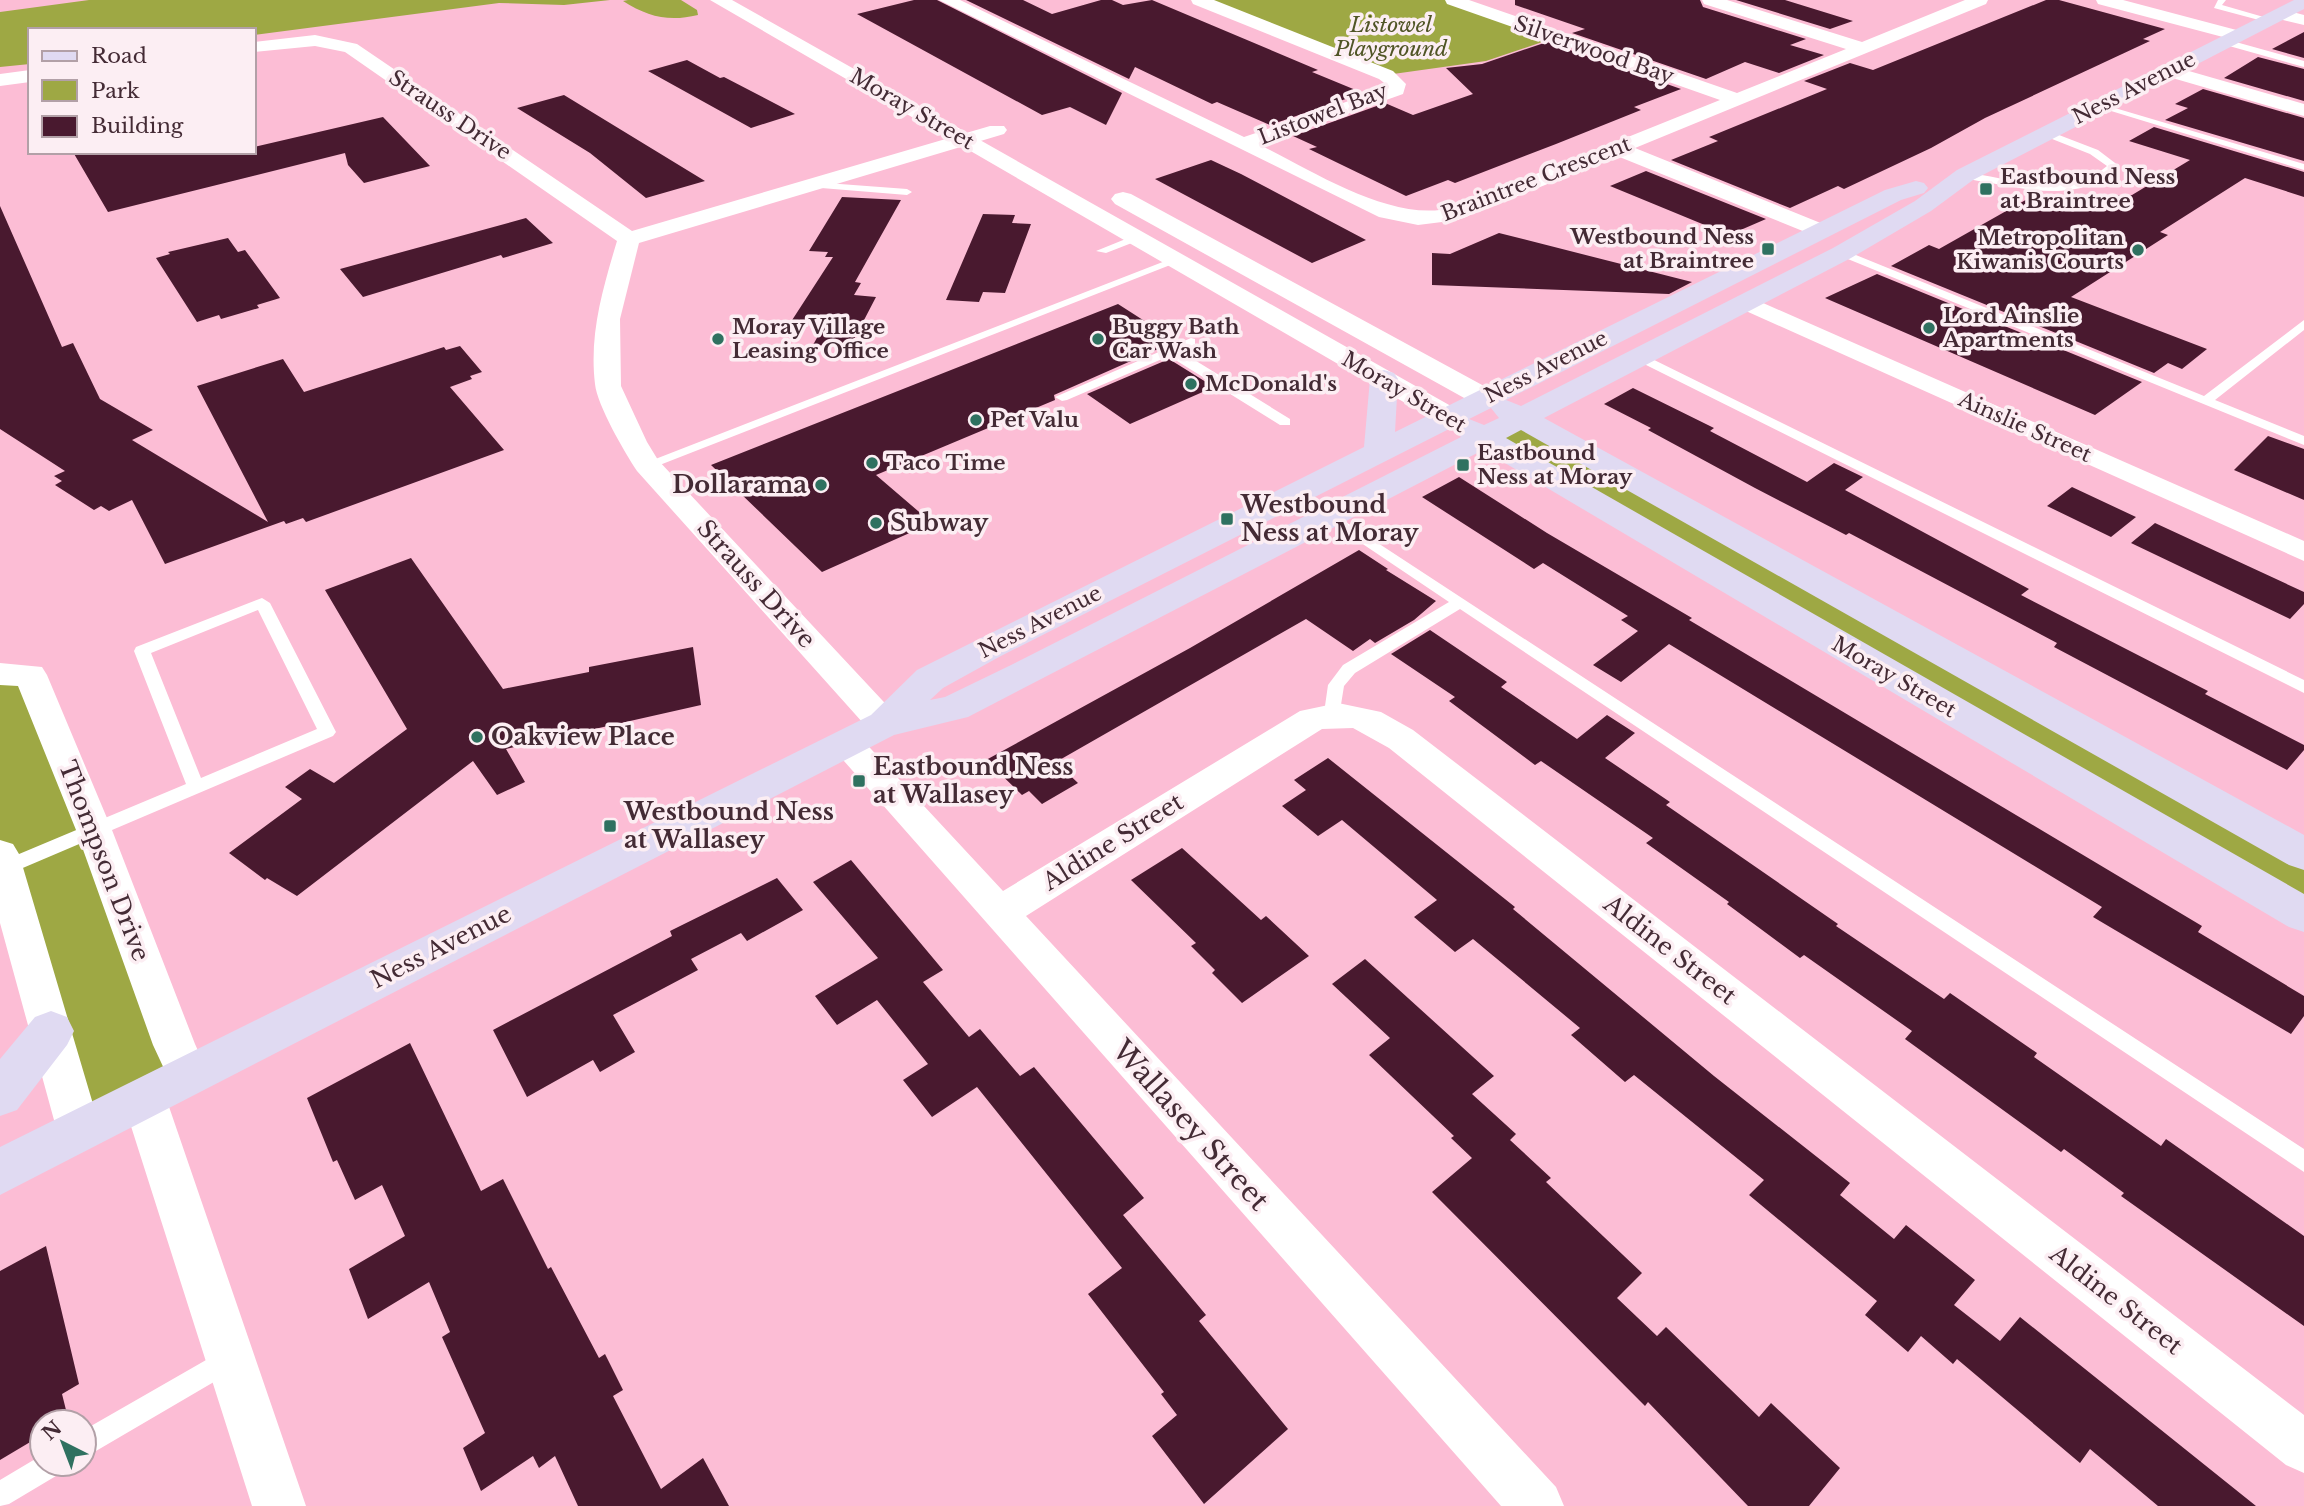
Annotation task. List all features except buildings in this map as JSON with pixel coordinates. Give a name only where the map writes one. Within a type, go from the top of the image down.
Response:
[{"type":"main road","name":"Ness Avenue","points":[[0,1172],[884,724],[955,708],[1842,253],[1923,206],[1965,175],[2304,2]]},
{"type":"main road","name":"Ness Avenue","points":[[884,724],[930,679],[1820,231],[1894,195],[1965,175]]},
{"type":"main road","points":[[1379,451],[1384,379]]},
{"type":"main road","name":"Moray Street","points":[[1485,398],[2304,854]]},
{"type":"main road","name":"Moray Street","points":[[1448,416],[2304,915]]},
{"type":"main road","points":[[0,1095],[51,1031]]},
{"type":"street","name":"Moray Street","points":[[719,0],[969,128],[1138,237],[1448,416]]},
{"type":"street","name":"Braintree Crescent","points":[[947,0],[1375,209],[1402,217],[1427,220],[1462,212],[1980,0]]},
{"type":"street","name":"Listowel Bay","points":[[1199,0],[1387,75],[1397,84],[1396,90],[1385,95],[1243,144]]},
{"type":"street","name":"Silverwood Bay","points":[[1453,0],[1736,99]]},
{"type":"street","points":[[1710,0],[1862,48]]},
{"type":"street","points":[[2115,1],[2231,39]]},
{"type":"street","points":[[2275,17],[2304,20]]},
{"type":"street","name":"Strauss Drive","points":[[256,47],[313,41],[333,42],[351,48],[629,239],[608,319],[608,386],[633,442],[647,465],[884,724]]},
{"type":"street","points":[[2168,71],[2304,110]]},
{"type":"street","points":[[0,80],[28,76]]},
{"type":"street","name":"Moray Street","points":[[969,128],[997,130],[1020,142]]},
{"type":"street","points":[[629,239],[813,185],[969,128]]},
{"type":"street","points":[[1616,148],[1820,231]]},
{"type":"street","name":"Moray Street","points":[[1101,187],[1485,398]]},
{"type":"street","name":"Ainslie Street","points":[[1745,302],[2304,552]]},
{"type":"street","name":"Thompson Drive","points":[[0,674],[30,675],[94,830],[174,1045],[188,1075]]},
{"type":"street","name":"Aldine Street","points":[[999,913],[1312,719],[1333,713],[1353,715],[1371,721],[1401,739],[2304,1447]]},
{"type":"street","name":"Wallasey Street","points":[[846,744],[1537,1506]]},
{"type":"street","points":[[2,861],[79,1131]]},
{"type":"street","points":[[144,1098],[279,1506]]},
{"type":"lane","points":[[2222,0],[2217,6],[2275,17]]},
{"type":"lane","points":[[2231,39],[2304,64]]},
{"type":"lane","points":[[2101,104],[2304,167]]},
{"type":"lane","points":[[1965,175],[2046,187],[2068,187],[2097,180],[2114,166],[2094,152],[2046,133]]},
{"type":"lane","points":[[813,185],[907,192]]},
{"type":"lane","points":[[1102,251],[1138,237]]},
{"type":"lane","points":[[1842,253],[2304,441]]},
{"type":"lane","points":[[647,465],[1177,260]]},
{"type":"lane","points":[[2205,401],[2304,324]]},
{"type":"lane","points":[[1062,397],[1191,342]]},
{"type":"lane","points":[[1170,351],[1285,422]]},
{"type":"lane","points":[[1640,357],[2304,687]]},
{"type":"lane","points":[[1329,515],[2304,1163]]},
{"type":"lane","points":[[2,861],[94,830],[327,732],[262,603],[142,651],[196,786]]},
{"type":"lane","points":[[1333,713],[1336,685],[1349,669],[1459,603]]},
{"type":"lane","points":[[98,1437],[230,1358]]},
{"type":"lane","points":[[0,1495],[29,1478]]},
{"type":"green space","points":[[89,0],[610,0],[564,5],[499,3],[256,35],[256,28],[28,28],[28,64],[0,67],[0,12]]},
{"type":"green space","points":[[681,0],[697,10],[698,15],[659,17],[623,1]]},
{"type":"green space","name":"Listowel Playground","points":[[1199,0],[1453,0],[1557,37],[1486,61],[1386,75]]},
{"type":"green space","points":[[1522,418],[2304,854],[2304,915],[1482,438]]},
{"type":"green space","points":[[0,674],[30,675],[188,1075],[79,1131],[0,854]]},
{"type":"place","name":"Eastbound Ness at Braintree","points":[[1986,189]]},
{"type":"place","name":"Westbound Ness at Braintree","points":[[1768,249]]},
{"type":"place","name":"Metropolitan Kiwanis Courts","points":[[2138,250]]},
{"type":"place","name":"Lord Ainslie Apartments","points":[[1929,328]]},
{"type":"place","name":"Moray Village Leasing Office","points":[[718,339]]},
{"type":"place","name":"Buggy Bath Car Wash","points":[[1098,339]]},
{"type":"place","name":"McDonald's","points":[[1191,384]]},
{"type":"place","name":"Pet Valu","points":[[976,420]]},
{"type":"place","name":"Taco Time","points":[[872,463]]},
{"type":"place","name":"Eastbound Ness at Moray","points":[[1463,465]]},
{"type":"place","name":"Dollarama","points":[[821,485]]},
{"type":"place","name":"Westbound Ness at Moray","points":[[1227,519]]},
{"type":"place","name":"Subway","points":[[876,523]]},
{"type":"place","name":"Oakview Place","points":[[477,737]]},
{"type":"place","name":"Eastbound Ness at Wallasey","points":[[859,781]]},
{"type":"place","name":"Westbound Ness at Wallasey","points":[[610,826]]}]
